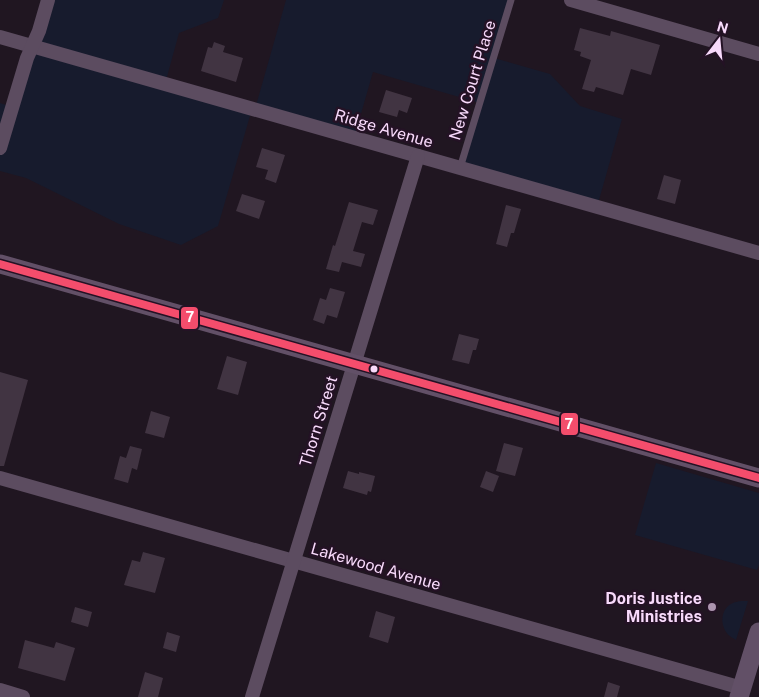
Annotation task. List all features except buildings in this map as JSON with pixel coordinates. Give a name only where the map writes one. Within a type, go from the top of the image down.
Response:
[{"type":"street","points":[[0,148],[27,58],[39,31],[48,0]]},
{"type":"street","points":[[571,0],[759,54]]},
{"type":"street","name":"Ridge Avenue","points":[[0,37],[759,253]]},
{"type":"street","name":"Thorn Street","points":[[252,697],[418,156]]},
{"type":"street","points":[[0,264],[759,478]]},
{"type":"street","name":"Lakewood Avenue","points":[[0,478],[294,561],[740,692]]},
{"type":"street","points":[[740,692],[759,632]]},
{"type":"street","points":[[0,690],[23,697]]},
{"type":"lane","name":"New Court Place","points":[[460,168],[511,0]]},
{"type":"shaded area","points":[[48,0],[224,0],[218,18],[179,33],[165,84],[252,109],[218,226],[181,245],[119,224],[26,178],[0,171],[0,103],[12,107]]},
{"type":"shaded area","points":[[286,0],[511,0],[494,58],[550,74],[580,106],[622,119],[597,207],[460,168],[480,103],[373,72],[354,138],[255,109]]},
{"type":"shaded area","points":[[656,463],[759,493],[759,565],[757,570],[635,535]]},
{"type":"shaded area","points":[[741,601],[748,601],[736,640],[725,630],[722,617],[727,607]]},
{"type":"transit line","name":"7","points":[[0,264],[759,478]]},
{"type":"place","name":"Doris Justice Ministries","points":[[712,607]]}]
